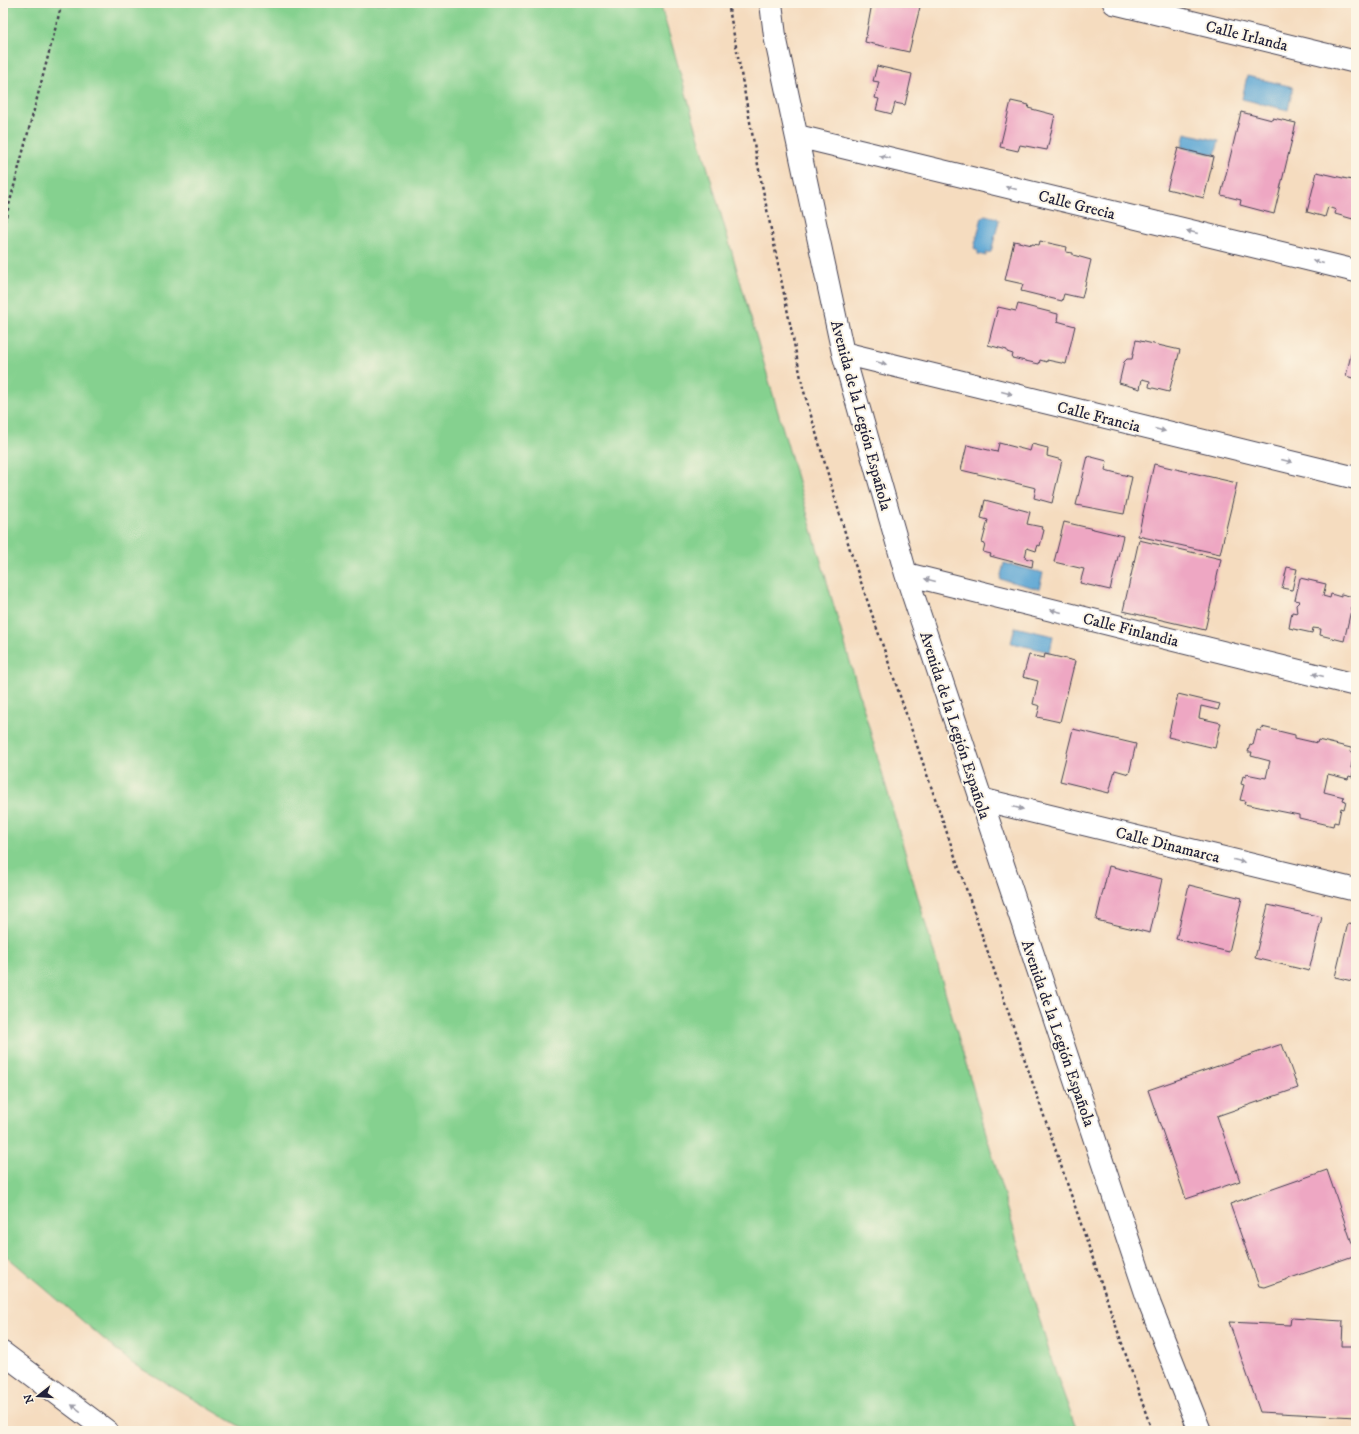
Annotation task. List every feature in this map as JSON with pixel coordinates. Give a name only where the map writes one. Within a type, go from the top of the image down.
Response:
[{"type":"street","name":"Avenida de la Legión Española","points":[[771,3],[775,36],[843,354],[906,574],[1150,1305],[1200,1431]]},
{"type":"street","name":"Calle Irlanda","points":[[1114,3],[1356,62]]},
{"type":"street","name":"Calle Grecia","points":[[797,136],[1356,271]]},
{"type":"street","name":"Calle Francia","points":[[843,354],[1356,478]]},
{"type":"street","name":"Calle Finlandia","points":[[906,574],[1356,684]]},
{"type":"street","name":"Calle Dinamarca","points":[[980,799],[1356,890]]},
{"type":"street","points":[[3,1353],[107,1431]]},
{"type":"path","points":[[3,228],[62,3]]},
{"type":"path","points":[[728,3],[758,165],[803,388],[851,553],[1152,1431]]},
{"type":"green space","points":[[3,3],[660,3],[1052,1362],[1077,1431],[248,1431],[133,1364],[3,1253]]},
{"type":"water","points":[[1247,76],[1293,87],[1288,110],[1242,99]]},
{"type":"water","points":[[1185,133],[1219,141],[1215,155],[1182,147]]},
{"type":"water","points":[[985,215],[997,218],[999,221],[991,252],[986,253],[986,256],[978,254],[978,251],[974,248],[982,217]]},
{"type":"water","points":[[1004,563],[1043,573],[1039,589],[1000,579]]},
{"type":"water","points":[[1015,627],[1053,636],[1050,652],[1011,643]]},
{"type":"building","points":[[872,3],[903,3],[920,7],[909,52],[865,42]]},
{"type":"building","points":[[877,66],[912,74],[905,105],[895,103],[892,114],[876,110],[879,99],[875,98],[879,82],[873,81]]},
{"type":"building","points":[[1011,101],[1029,105],[1028,108],[1055,115],[1047,150],[1020,145],[1018,151],[1000,147]]},
{"type":"building","points":[[1241,112],[1272,120],[1273,118],[1296,123],[1274,214],[1240,205],[1241,200],[1221,195]]},
{"type":"building","points":[[1178,148],[1214,157],[1204,198],[1167,189]]},
{"type":"building","points":[[1317,172],[1356,181],[1356,208],[1353,219],[1335,214],[1336,210],[1328,207],[1325,217],[1307,212]]},
{"type":"building","points":[[1014,241],[1039,245],[1040,241],[1067,247],[1066,252],[1091,260],[1082,298],[1064,294],[1062,301],[1021,291],[1023,284],[1005,280]]},
{"type":"building","points":[[1018,304],[1058,314],[1057,321],[1075,326],[1066,364],[1040,360],[1039,364],[1012,358],[1013,354],[1007,352],[1007,350],[988,345],[998,307],[1016,311]]},
{"type":"building","points":[[1136,340],[1180,350],[1169,392],[1149,387],[1150,381],[1142,379],[1140,389],[1119,383],[1124,362],[1127,359],[1132,359]]},
{"type":"building","points":[[1353,346],[1356,347],[1356,379],[1346,376]]},
{"type":"building","points":[[999,443],[1030,451],[1032,444],[1048,448],[1047,456],[1062,460],[1052,503],[1034,498],[1036,488],[961,470],[967,445],[997,452]]},
{"type":"building","points":[[1088,456],[1107,461],[1105,470],[1132,477],[1124,514],[1076,505]]},
{"type":"building","points":[[1154,464],[1237,483],[1220,554],[1138,536]]},
{"type":"building","points":[[985,500],[1030,512],[1027,524],[1042,527],[1041,529],[1044,530],[1040,546],[1038,545],[1036,551],[1027,548],[1025,558],[1033,560],[1032,567],[990,556],[991,554],[983,552],[985,544],[982,543],[988,520],[981,518]]},
{"type":"building","points":[[1064,522],[1123,536],[1110,590],[1080,583],[1084,569],[1054,562]]},
{"type":"building","points":[[1139,540],[1221,559],[1205,630],[1123,611]]},
{"type":"building","points":[[1287,567],[1297,569],[1292,590],[1282,588]]},
{"type":"building","points":[[1300,578],[1326,584],[1323,596],[1330,598],[1331,594],[1341,597],[1341,594],[1354,597],[1344,641],[1320,635],[1321,629],[1313,628],[1312,633],[1289,628],[1292,612],[1297,613],[1296,605],[1300,601],[1295,600]]},
{"type":"building","points":[[1045,654],[1075,661],[1060,722],[1037,717],[1040,706],[1033,704],[1038,681],[1023,677],[1029,655],[1044,658]]},
{"type":"building","points":[[1178,694],[1220,704],[1218,710],[1201,706],[1199,718],[1221,723],[1215,748],[1168,737]]},
{"type":"building","points":[[1262,727],[1295,735],[1295,738],[1317,743],[1318,740],[1351,748],[1350,752],[1354,753],[1351,768],[1354,769],[1352,777],[1349,776],[1348,779],[1328,774],[1324,792],[1344,797],[1343,800],[1346,801],[1344,809],[1341,808],[1338,823],[1334,822],[1333,826],[1299,818],[1299,815],[1244,804],[1245,801],[1240,800],[1244,785],[1241,784],[1243,776],[1246,777],[1246,774],[1266,778],[1270,761],[1251,756],[1252,752],[1248,752],[1250,744],[1253,745],[1257,730],[1261,731]]},
{"type":"building","points":[[1073,729],[1136,744],[1129,774],[1115,770],[1109,793],[1060,781]]},
{"type":"building","points":[[1109,866],[1162,879],[1150,933],[1096,920]]},
{"type":"building","points":[[1189,885],[1242,898],[1229,952],[1176,939]]},
{"type":"building","points":[[1268,905],[1322,917],[1309,971],[1255,958]]},
{"type":"building","points":[[1348,923],[1356,924],[1356,982],[1335,977]]},
{"type":"building","points":[[1282,1044],[1298,1088],[1217,1116],[1240,1181],[1186,1199],[1148,1090]]},
{"type":"building","points":[[1327,1170],[1356,1255],[1265,1287],[1259,1286],[1230,1204]]},
{"type":"building","points":[[1291,1318],[1343,1321],[1342,1346],[1356,1346],[1356,1417],[1260,1412],[1229,1322],[1290,1325]]}]
